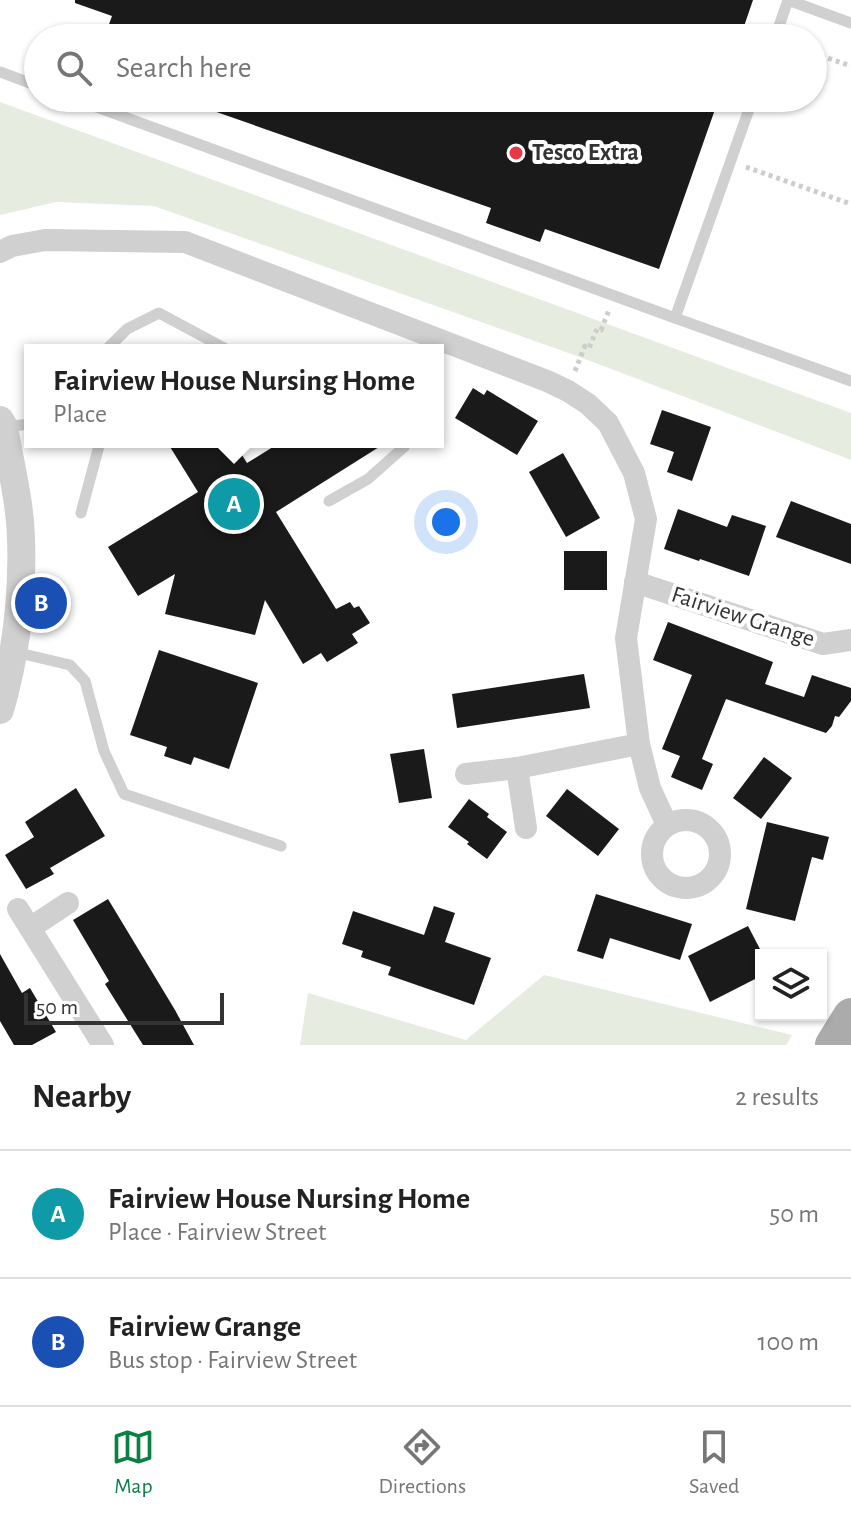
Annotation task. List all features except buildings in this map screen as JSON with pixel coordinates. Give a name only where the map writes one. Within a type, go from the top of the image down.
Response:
[{"type":"main road","points":[[833,1045],[851,1016]]},
{"type":"street","points":[[0,252],[12,246],[45,240],[185,242],[568,391],[588,404],[608,423],[634,473],[646,519],[626,638],[639,744],[650,788],[667,825]]},
{"type":"street","points":[[0,710],[14,651],[20,589],[21,537],[11,424]]},
{"type":"street","name":"Fairview Grange","points":[[635,582],[823,644],[851,640]]},
{"type":"street","points":[[466,774],[517,768],[639,744]]},
{"type":"street","points":[[517,768],[526,828]]},
{"type":"street","points":[[68,903],[24,918],[103,1045]]},
{"type":"lane","points":[[780,24],[788,0],[851,23]]},
{"type":"lane","points":[[0,72],[24,81]]},
{"type":"lane","points":[[110,112],[851,381]]},
{"type":"lane","points":[[675,318],[748,112]]},
{"type":"lane","points":[[112,344],[127,329],[159,313],[217,344]]},
{"type":"lane","points":[[81,513],[98,448]]},
{"type":"lane","points":[[329,501],[368,479],[403,448]]},
{"type":"lane","points":[[14,651],[70,665],[85,681],[104,751],[124,794],[281,846]]},
{"type":"path","points":[[827,58],[851,66]]},
{"type":"path","points":[[730,161],[851,204]]},
{"type":"path","points":[[568,391],[585,346],[589,348],[597,329],[601,330],[614,296]]},
{"type":"shaded area","points":[[0,102],[851,413],[851,460],[577,356],[154,206],[56,202],[0,215]]},
{"type":"shaded area","points":[[544,975],[792,1035],[786,1045],[300,1045],[308,993],[466,1040]]},
{"type":"place","name":"Tesco Extra","points":[[516,153]]},
{"type":"place","name":"Fairview House Nursing Home","points":[[234,504]]},
{"type":"place","name":"Fairview Grange","points":[[41,603]]}]
